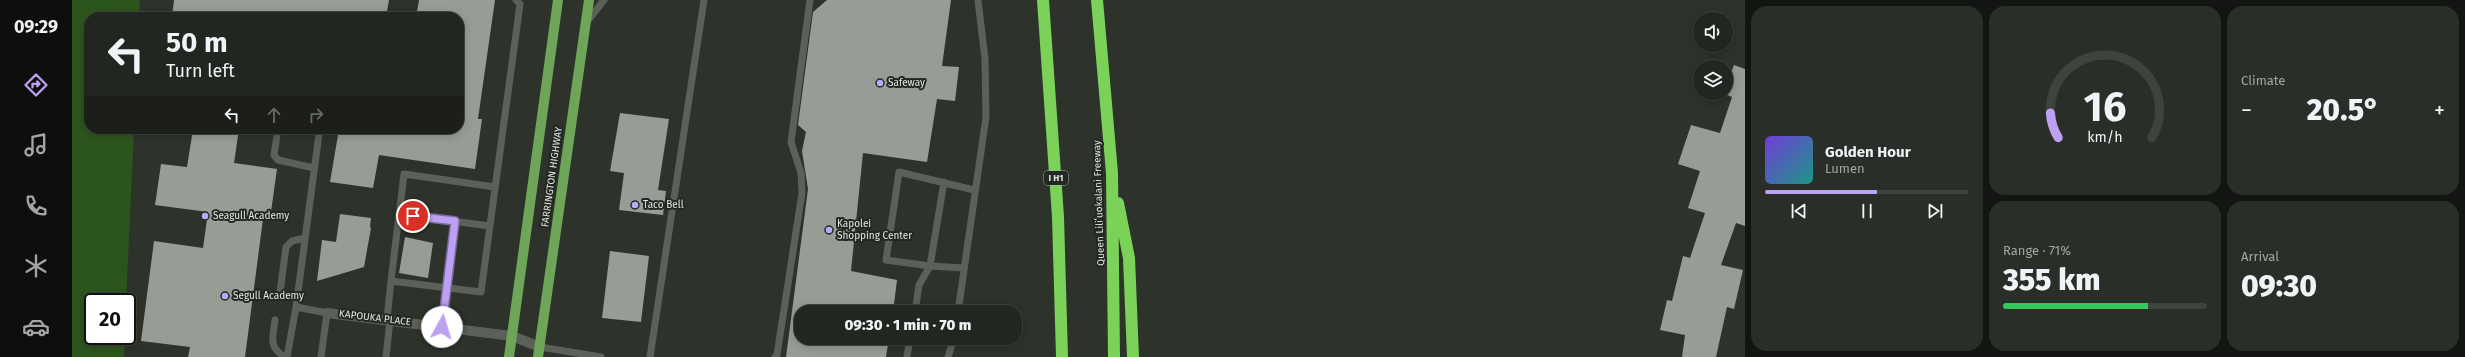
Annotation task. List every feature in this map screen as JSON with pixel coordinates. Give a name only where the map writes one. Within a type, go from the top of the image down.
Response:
[{"type":"highway","name":"I H1","points":[[1043,0],[1057,201],[1062,357]]},
{"type":"highway","name":"Queen Liliʻuokalani Freeway","points":[[1097,0],[1112,174],[1114,357]]},
{"type":"highway","points":[[1112,174],[1129,258],[1133,357]]},
{"type":"main road","name":"FARRINGTON HIGHWAY","points":[[509,357],[558,0]]},
{"type":"main road","name":"FARRINGTON HIGHWAY","points":[[539,352],[589,0]]},
{"type":"street","name":"KAPOUKA PLACE","points":[[327,313],[512,336],[539,352]]},
{"type":"lane","points":[[585,24],[604,0]]},
{"type":"lane","points":[[650,357],[704,0]]},
{"type":"lane","points":[[775,357],[778,355],[802,193],[801,173],[791,142],[810,0]]},
{"type":"lane","points":[[959,305],[974,190],[986,117],[985,59],[978,0]]},
{"type":"lane","points":[[391,281],[481,292],[520,1]]},
{"type":"lane","points":[[277,134],[274,155],[278,160],[314,168]]},
{"type":"lane","points":[[275,320],[272,344],[275,350],[286,357],[296,307],[319,134]]},
{"type":"lane","points":[[964,268],[930,266],[886,260],[898,172],[974,190]]},
{"type":"lane","points":[[388,357],[388,320],[391,281],[404,174],[495,187]]},
{"type":"lane","points":[[916,305],[919,284],[930,266],[944,182]]},
{"type":"lane","points":[[399,214],[490,226]]},
{"type":"lane","points":[[442,327],[455,221]]},
{"type":"lane","points":[[280,292],[286,247],[292,241],[305,238]]},
{"type":"lane","points":[[296,307],[327,313],[321,357]]},
{"type":"lane","points":[[907,357],[909,345]]},
{"type":"lane","points":[[948,357],[952,345]]},
{"type":"lane","points":[[539,352],[602,357]]},
{"type":"green space","points":[[72,0],[140,0],[139,12],[84,12],[84,134],[134,134],[126,293],[84,293],[84,345],[125,345],[124,357],[72,357]]},
{"type":"building","points":[[174,0],[389,0],[387,12],[173,12]]},
{"type":"building","points":[[419,0],[495,0],[478,119],[482,119],[475,169],[379,155],[373,188],[330,182],[338,134],[464,134],[464,12],[417,12]]},
{"type":"building","name":"Safeway","points":[[827,0],[951,0],[942,66],[959,67],[955,101],[937,99],[927,162],[863,153],[851,271],[897,280],[894,305],[794,305],[794,345],[888,345],[886,357],[786,357],[808,189],[802,151],[806,132],[798,125],[813,12]]},
{"type":"building","points":[[1734,65],[1745,69],[1745,226],[1736,223],[1721,265],[1743,270],[1734,309],[1727,307],[1716,357],[1682,357],[1685,335],[1660,330],[1667,300],[1672,301],[1683,256],[1690,258],[1705,213],[1688,208],[1700,171],[1678,164],[1691,125],[1720,133],[1731,100],[1733,100]]},
{"type":"building","points":[[620,113],[669,119],[658,190],[666,191],[663,215],[619,210],[624,173],[610,171]]},
{"type":"building","points":[[192,134],[238,134],[234,163],[277,169],[270,219],[263,219],[245,357],[188,357],[190,347],[141,341],[154,241],[203,248],[208,212],[155,205],[161,164],[187,167]]},
{"type":"building","points":[[340,214],[371,218],[371,228],[364,267],[317,281],[322,240],[336,242]]},
{"type":"building","points":[[405,237],[433,243],[428,278],[399,273]]},
{"type":"building","points":[[610,251],[649,256],[641,322],[602,318]]},
{"type":"place","name":"Safeway","points":[[880,83]]},
{"type":"place","name":"Taco Bell","points":[[635,205]]},
{"type":"place","name":"Seagull Academy","points":[[205,216]]},
{"type":"place","name":"Kapolei Shopping Center","points":[[829,230]]},
{"type":"place","name":"Segull Academy","points":[[225,296]]},
{"type":"route","points":[[413,216],[455,221],[442,327]]}]
